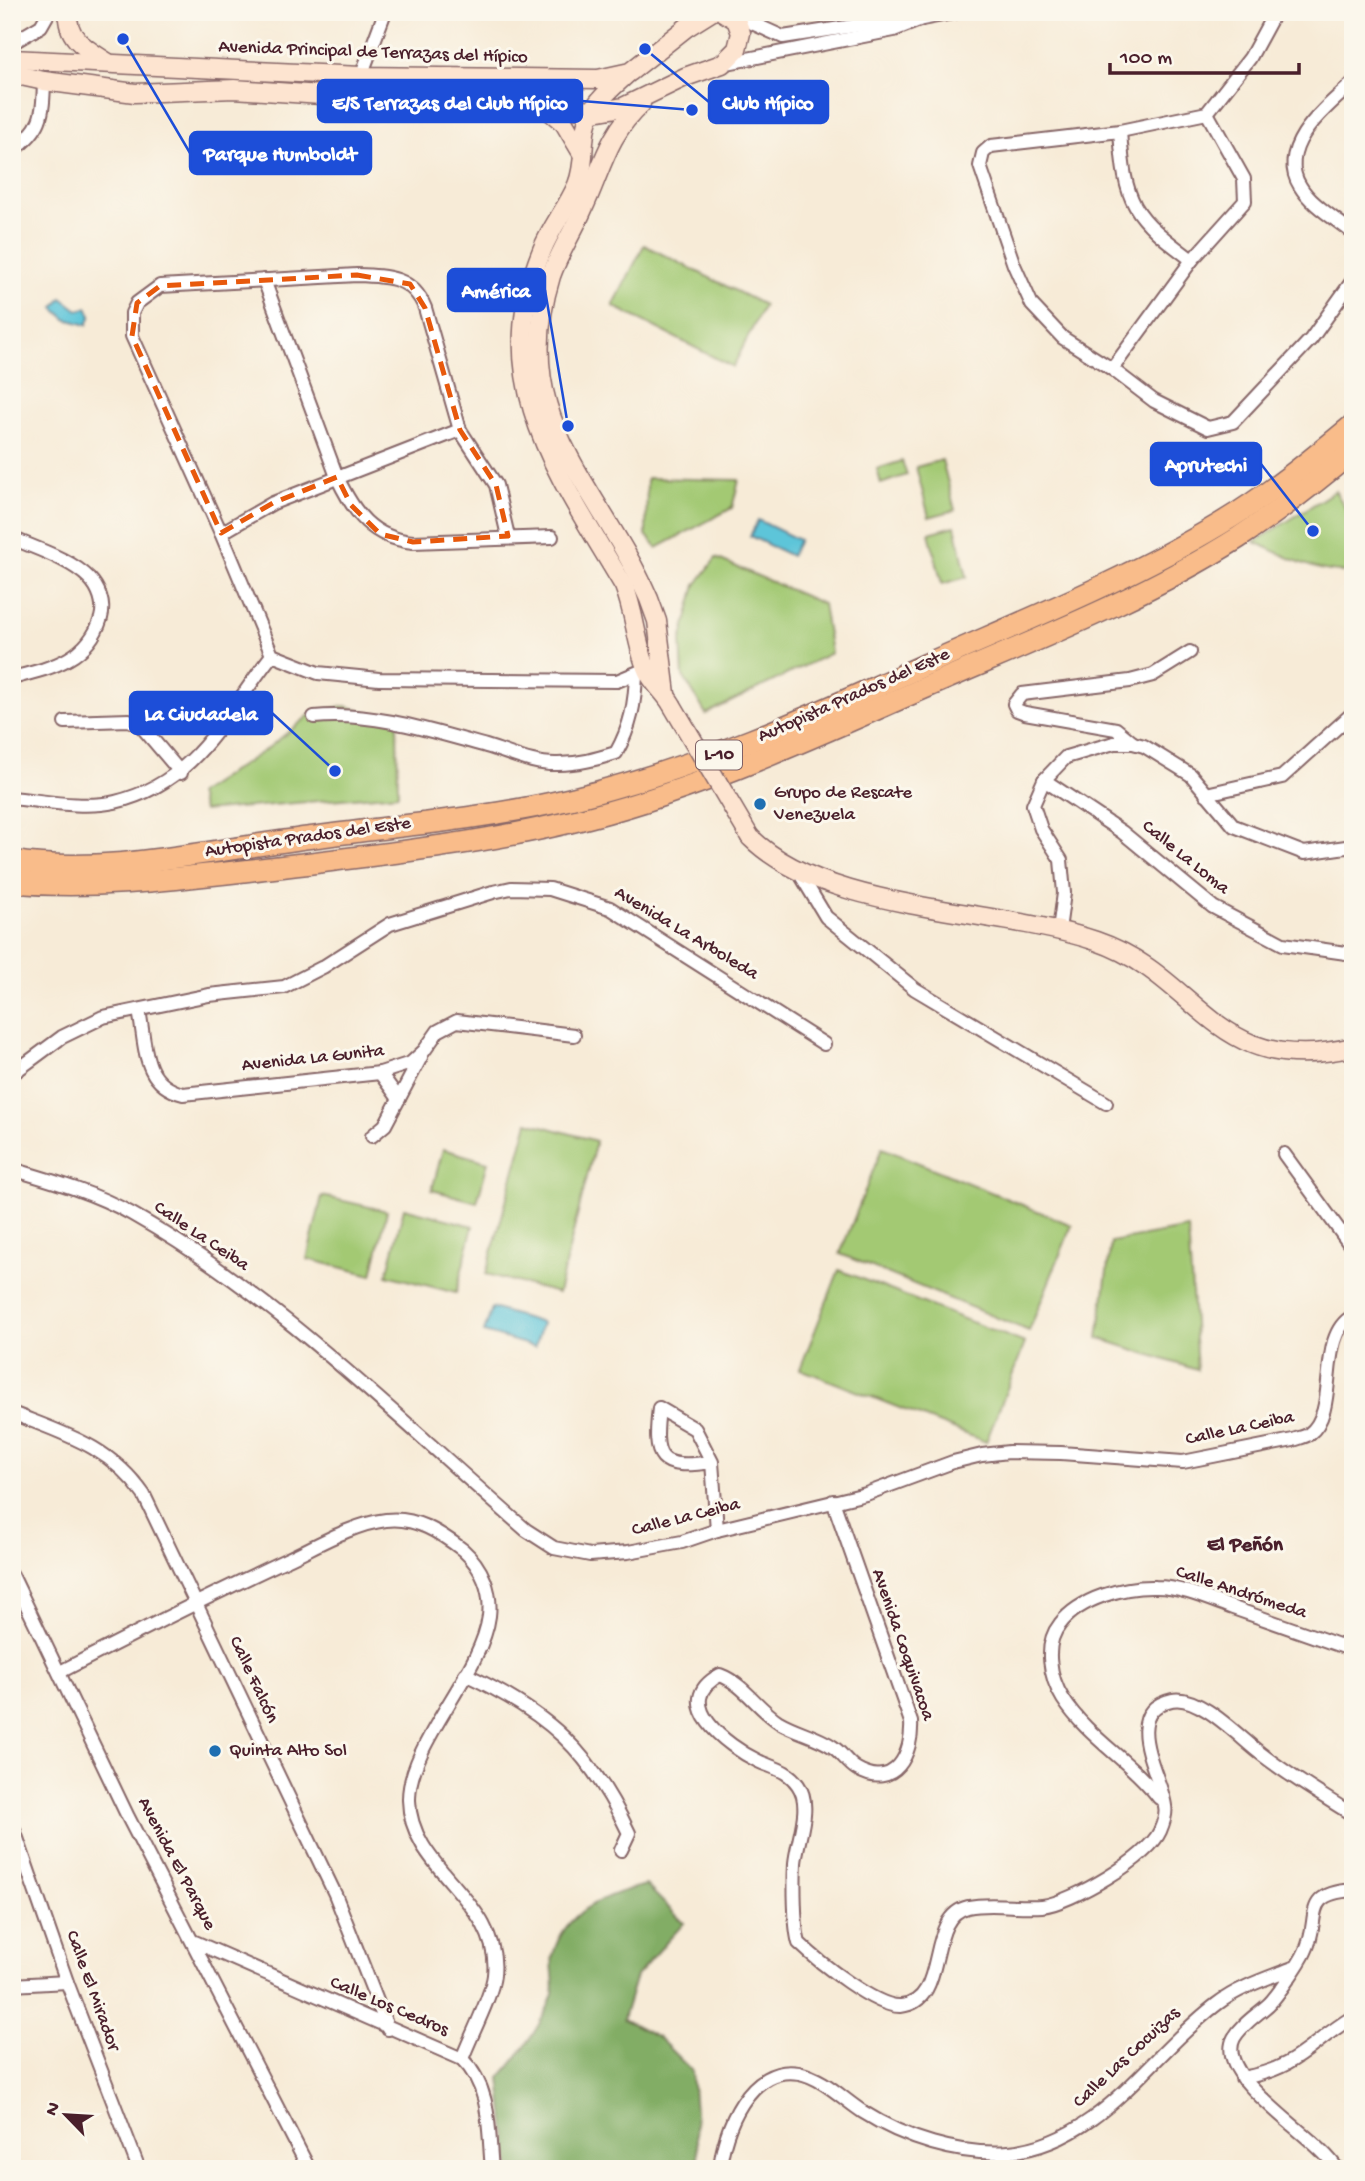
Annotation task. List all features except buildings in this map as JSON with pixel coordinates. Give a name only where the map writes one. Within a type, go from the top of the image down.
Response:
[{"type":"highway","name":"Autopista Prados del Este","points":[[12,861],[64,866],[158,858],[482,815],[565,800],[652,777],[776,732],[1116,580],[1222,523],[1318,454],[1353,425]]},
{"type":"highway","name":"Autopista Prados del Este","points":[[12,882],[47,885],[112,884],[321,861],[491,838],[568,823],[649,801],[777,752],[1138,593],[1239,537],[1353,451]]},
{"type":"street","points":[[12,43],[41,26],[49,12]]},
{"type":"street","points":[[68,12],[67,24],[73,37],[107,62]]},
{"type":"street","points":[[360,76],[385,12]]},
{"type":"street","name":"Avenida Principal de Terrazas del Hípico","points":[[12,59],[360,76],[598,79],[630,72],[691,19],[712,12]]},
{"type":"street","points":[[729,13],[783,37],[958,12]]},
{"type":"street","points":[[1275,12],[1250,58],[1207,113],[1120,131],[990,146],[983,153],[980,166],[1014,265],[1032,305],[1063,338],[1112,369],[1154,401],[1208,428],[1233,422],[1311,338],[1353,280]]},
{"type":"street","points":[[722,64],[731,57],[740,41],[739,27],[729,13]]},
{"type":"street","points":[[722,64],[894,30],[920,18]]},
{"type":"street","name":"Avenida Principal de Terrazas del Hípico","points":[[12,74],[135,93],[234,89],[349,97],[473,96],[536,100],[594,112],[624,107],[685,77],[722,64]]},
{"type":"street","points":[[630,72],[601,97],[586,126],[576,187],[541,251],[533,276],[525,326],[524,370],[541,440],[624,586],[633,608],[648,668],[750,837],[760,848],[796,869],[815,878],[861,892],[1059,930],[1097,941],[1135,959],[1210,1021],[1244,1041],[1296,1053],[1353,1046]]},
{"type":"street","points":[[12,151],[30,138],[40,124],[44,81]]},
{"type":"street","points":[[1353,83],[1309,125],[1298,145],[1294,169],[1299,185],[1353,233]]},
{"type":"street","points":[[314,717],[362,716],[486,746],[537,762],[588,762],[616,753],[628,730],[648,668],[657,621],[640,578],[564,447],[548,413],[540,351],[546,297],[562,250],[584,208],[615,132],[626,118],[655,93]]},
{"type":"street","points":[[536,100],[564,122],[583,155]]},
{"type":"street","points":[[1112,369],[1192,260],[1245,201],[1244,179],[1207,113]]},
{"type":"street","points":[[1120,131],[1123,170],[1132,206],[1162,237],[1192,260]]},
{"type":"street","points":[[508,536],[495,485],[460,430],[425,308],[420,295],[410,284],[383,276],[160,286],[137,303],[132,313],[132,336],[222,533],[272,655],[292,665],[345,678],[617,681],[648,668]]},
{"type":"street","points":[[264,280],[337,477],[351,505],[365,523],[395,540],[552,537]]},
{"type":"street","points":[[222,533],[273,503],[460,430]]},
{"type":"street","points":[[12,538],[72,566],[89,578],[99,592],[102,612],[95,636],[78,654],[48,669],[12,678]]},
{"type":"street","points":[[1133,743],[1116,729],[1025,713],[1017,710],[1014,704],[1022,694],[1130,681],[1153,675],[1190,652]]},
{"type":"street","points":[[12,798],[113,803],[181,773],[202,751],[272,655]]},
{"type":"street","points":[[1206,794],[1282,777],[1353,713]]},
{"type":"street","points":[[65,722],[129,720],[142,727],[181,773]]},
{"type":"street","points":[[1059,930],[1064,893],[1061,860],[1041,829],[1033,806],[1044,780],[1066,757],[1114,743],[1144,746],[1191,775],[1234,826],[1304,853],[1353,846]]},
{"type":"street","name":"Calle La Loma","points":[[1044,780],[1122,832],[1213,907],[1283,944],[1353,954]]},
{"type":"street","points":[[796,869],[826,917],[915,989],[1060,1078],[1106,1103]]},
{"type":"street","name":"Avenida La Arboleda","points":[[12,1074],[80,1027],[103,1017],[209,995],[285,987],[345,954],[372,934],[411,915],[493,892],[531,888],[571,893],[610,908],[824,1044]]},
{"type":"street","name":"Avenida La Gunita","points":[[139,1010],[152,1075],[171,1091],[183,1094],[380,1073],[400,1068],[424,1051],[438,1031],[457,1021],[574,1035]]},
{"type":"street","points":[[372,1136],[385,1125],[424,1051]]},
{"type":"street","points":[[380,1073],[399,1099]]},
{"type":"street","points":[[1284,1154],[1353,1249]]},
{"type":"street","name":"Calle La Ceiba","points":[[12,1169],[66,1185],[131,1213],[223,1274],[331,1358],[526,1530],[554,1548],[590,1555],[628,1552],[682,1542],[717,1530],[866,1494],[953,1462],[1009,1452],[1183,1462],[1293,1440],[1308,1434],[1320,1420],[1337,1328],[1353,1316]]},
{"type":"street","points":[[712,1462],[680,1466],[666,1458],[655,1442],[659,1408],[695,1429],[712,1462],[717,1530]]},
{"type":"street","name":"Calle Falcón","points":[[12,1413],[99,1450],[130,1474],[144,1495],[335,1894],[388,2029]]},
{"type":"street","name":"Avenida Coquivacoa","points":[[833,1501],[911,1722],[908,1754],[899,1767],[884,1774],[856,1769],[831,1746],[779,1722],[733,1680],[720,1675],[708,1681],[698,1694],[699,1710],[708,1724],[756,1760],[791,1775],[800,1787],[803,1802],[795,1861],[796,1932],[799,1943],[806,1950],[873,1999],[888,2005],[906,2005],[919,1996],[927,1984],[941,1937],[955,1912],[968,1907],[1045,1906],[1072,1895],[1126,1865],[1152,1845],[1164,1821],[1166,1806]]},
{"type":"street","points":[[60,1672],[195,1603],[341,1535],[386,1520],[409,1520],[430,1528],[469,1555],[489,1591],[489,1618],[465,1674],[424,1751],[409,1797],[411,1819],[419,1841],[472,1905],[488,1931],[494,1951],[494,1978],[462,2059]]},
{"type":"street","name":"Avenida El Parque","points":[[12,1575],[128,1817],[195,1942],[309,2169]]},
{"type":"street","name":"Calle Andrómeda","points":[[1166,1806],[1148,1783],[1092,1732],[1063,1698],[1049,1656],[1057,1627],[1069,1614],[1097,1598],[1156,1587],[1191,1593],[1353,1650]]},
{"type":"street","points":[[465,1674],[550,1723],[585,1759],[610,1792],[629,1833],[621,1850]]},
{"type":"street","points":[[1166,1806],[1148,1758],[1146,1730],[1156,1706],[1175,1699],[1187,1701],[1214,1716],[1260,1754],[1353,1815]]},
{"type":"street","name":"Calle El Mirador","points":[[12,1824],[67,1982],[139,2169]]},
{"type":"street","points":[[1337,2169],[1318,2145],[1242,2078],[1232,2060],[1230,2048],[1235,2036],[1271,2002],[1305,1954],[1321,1899],[1331,1891],[1353,1890]]},
{"type":"street","name":"Calle Los Cedros","points":[[195,1942],[388,2029],[462,2059],[476,2077],[486,2099],[492,2169]]},
{"type":"street","name":"Calle Las Cocuizas","points":[[720,2169],[726,2138],[744,2099],[756,2087],[783,2073],[799,2073],[817,2080],[864,2112],[912,2137],[976,2151],[1007,2152],[1040,2147],[1094,2118],[1220,2001],[1293,1968]]},
{"type":"street","points":[[12,1985],[67,1982]]},
{"type":"street","points":[[1242,2078],[1266,2073],[1292,2063],[1353,2017]]},
{"type":"highlighted area","points":[[357,275],[410,284],[425,308],[460,430],[496,485],[508,536],[413,542],[380,534],[351,505],[337,477],[273,503],[221,533],[132,336],[137,303],[160,286],[193,283]]},
{"type":"green space","points":[[644,245],[764,305],[733,367],[613,306]]},
{"type":"green space","points":[[942,460],[955,510],[929,517],[916,467]]},
{"type":"green space","points":[[902,461],[907,475],[881,484],[877,469]]},
{"type":"green space","points":[[647,478],[739,480],[732,508],[657,548],[646,535]]},
{"type":"green space","points":[[1335,491],[1353,520],[1353,571],[1316,568],[1255,542]]},
{"type":"green space","points":[[955,526],[967,577],[942,584],[929,533]]},
{"type":"green space","points":[[716,558],[823,604],[831,653],[706,714],[683,676],[681,641],[696,585]]},
{"type":"green space","points":[[346,706],[397,722],[398,794],[203,811],[198,794],[268,748],[315,711]]},
{"type":"green space","points":[[528,1122],[596,1141],[558,1293],[486,1274]]},
{"type":"green space","points":[[882,1148],[1072,1225],[1029,1331],[840,1254]]},
{"type":"green space","points":[[443,1149],[488,1162],[477,1202],[432,1190]]},
{"type":"green space","points":[[322,1196],[387,1211],[372,1275],[307,1259]]},
{"type":"green space","points":[[404,1208],[473,1226],[456,1293],[387,1275]]},
{"type":"green space","points":[[1188,1228],[1197,1370],[1098,1338],[1111,1242]]},
{"type":"green space","points":[[839,1270],[1025,1343],[986,1442],[800,1369]]},
{"type":"green space","points":[[646,1885],[684,1923],[636,1976],[623,2019],[658,2037],[692,2071],[699,2169],[510,2169],[500,2078],[529,2040],[547,2008],[553,1992],[552,1960],[559,1940],[577,1916],[589,1907],[616,1894]]},
{"type":"water","points":[[62,298],[78,310],[87,308],[91,315],[87,325],[66,319],[54,308]]},
{"type":"water","points":[[758,520],[799,540],[791,556],[750,536]]},
{"type":"water","points":[[492,1308],[542,1323],[535,1347],[484,1332]]},
{"type":"place","name":"Parque Humboldt","points":[[123,39]]},
{"type":"place","name":"Club Hípico","points":[[645,49]]},
{"type":"place","name":"E/S Terrazas del Club Hípico","points":[[692,110]]},
{"type":"place","name":"América","points":[[568,426]]},
{"type":"place","name":"Aprutechi","points":[[1313,531]]},
{"type":"place","name":"La Ciudadela","points":[[335,771]]},
{"type":"place","name":"Grupo de Rescate Venezuela","points":[[760,804]]},
{"type":"place","name":"Quinta Alto Sol","points":[[215,1751]]},
{"type":"district","name":"El Peñón","points":[[1245,1546]]}]
